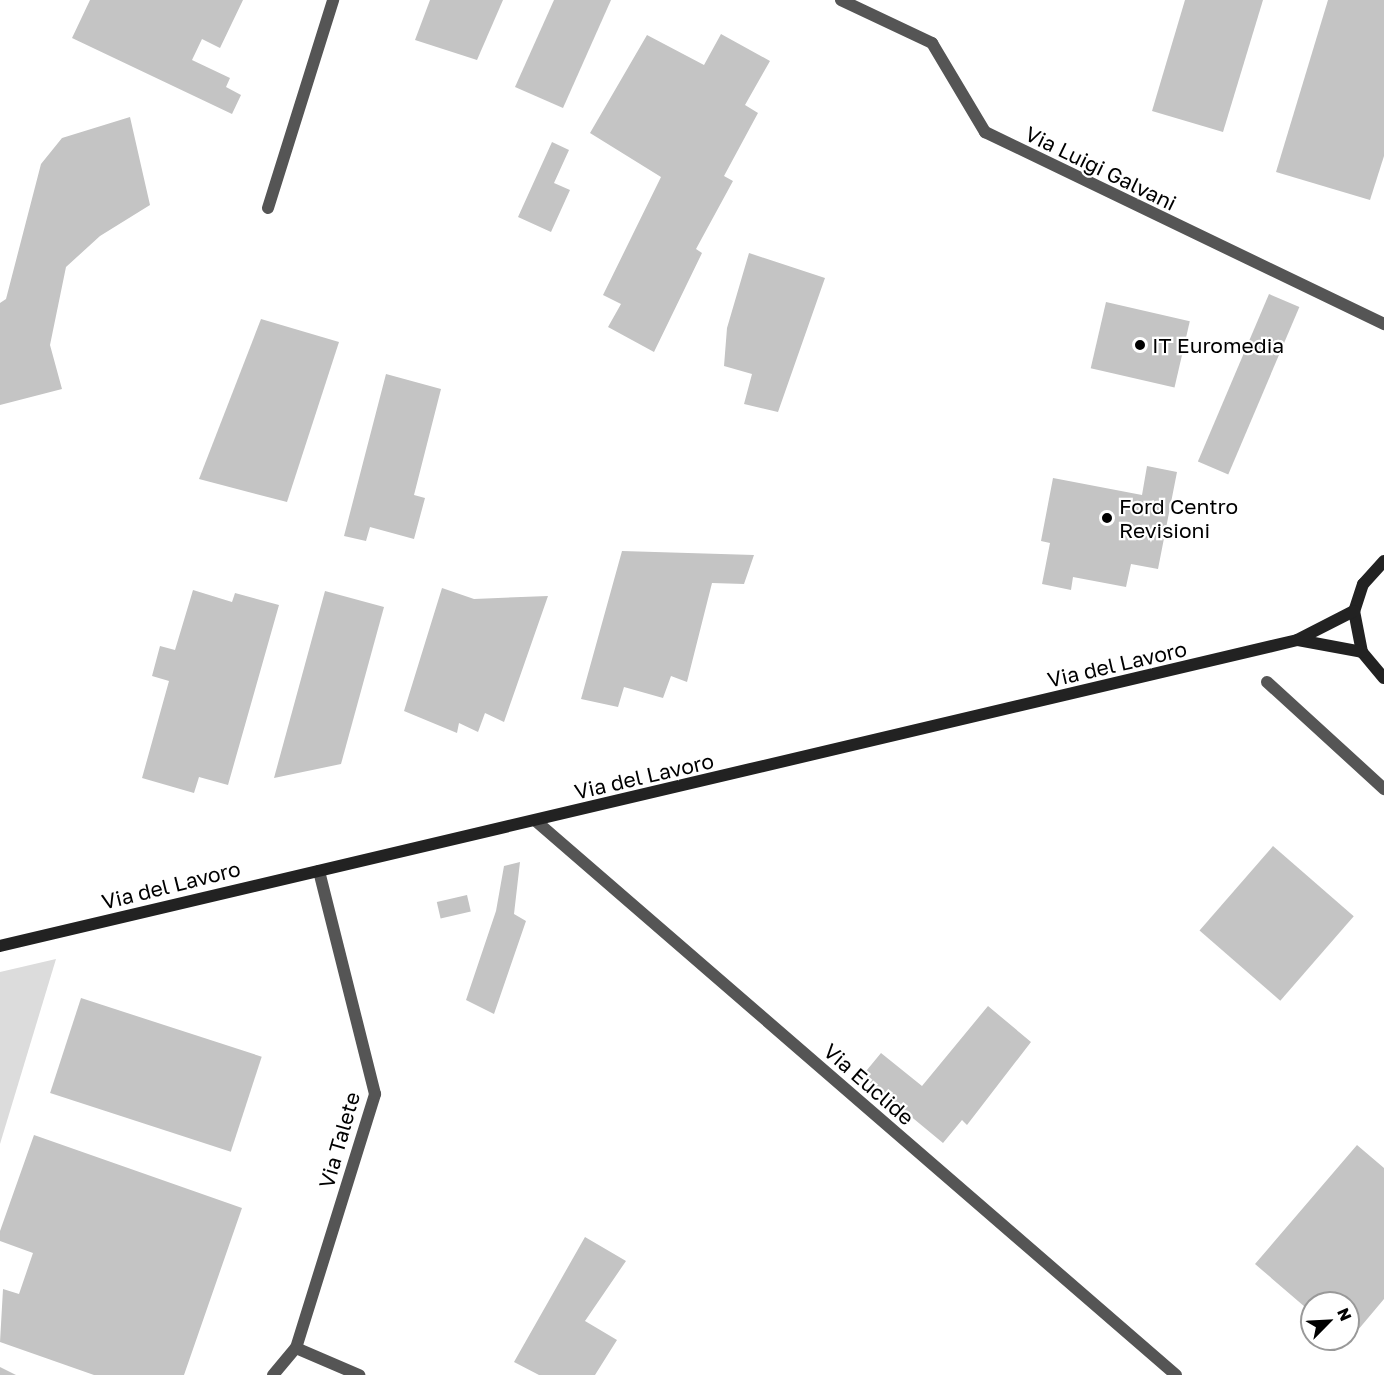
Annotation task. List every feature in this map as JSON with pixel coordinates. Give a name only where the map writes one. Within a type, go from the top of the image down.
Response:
[{"type":"main road","points":[[1383,561],[1363,584],[1354,611],[1362,652],[1384,678]]},
{"type":"main road","points":[[1297,640],[1354,611]]},
{"type":"main road","points":[[1297,640],[1362,652]]},
{"type":"main road","name":"Via del Lavoro","points":[[0,946],[537,822],[1297,640]]},
{"type":"street","points":[[268,208],[333,0]]},
{"type":"street","name":"Via Luigi Galvani","points":[[841,0],[932,43],[985,132],[1384,324]]},
{"type":"street","points":[[1267,682],[1384,789]]},
{"type":"street","name":"Via Euclide","points":[[537,822],[1176,1375]]},
{"type":"street","name":"Via Talete","points":[[273,1375],[296,1348],[375,1094],[319,871]]},
{"type":"street","points":[[296,1348],[359,1375]]},
{"type":"shaded area","points":[[56,959],[0,1144],[0,972]]},
{"type":"building","points":[[90,0],[243,0],[220,48],[202,39],[192,60],[230,78],[226,87],[241,95],[232,114],[72,38]]},
{"type":"building","points":[[430,0],[503,0],[477,60],[415,40]]},
{"type":"building","points":[[554,0],[611,0],[563,108],[515,87]]},
{"type":"building","points":[[1185,0],[1263,0],[1223,132],[1152,111]]},
{"type":"building","points":[[1328,0],[1384,0],[1384,156],[1370,200],[1276,172]]},
{"type":"building","points":[[721,34],[770,61],[745,105],[758,113],[724,176],[733,181],[696,249],[702,253],[654,352],[608,327],[621,304],[603,295],[661,177],[590,133],[647,35],[704,65]]},
{"type":"building","points":[[130,117],[150,205],[100,236],[66,267],[50,345],[62,389],[0,405],[0,303],[6,299],[41,164],[62,138]]},
{"type":"building","points":[[552,142],[569,150],[554,183],[570,190],[551,232],[518,217]]},
{"type":"building","points":[[749,253],[825,278],[778,412],[744,404],[752,374],[724,366],[727,328]]},
{"type":"building","points":[[1269,294],[1299,307],[1228,474],[1198,462]]},
{"type":"building","name":"IT Euromedia","points":[[1106,302],[1190,321],[1174,388],[1091,368]]},
{"type":"building","points":[[261,319],[339,342],[287,502],[199,479]]},
{"type":"building","points":[[386,374],[441,389],[414,495],[425,498],[414,539],[370,527],[366,541],[344,536]]},
{"type":"building","name":"Ford Centro Revisioni","points":[[1147,466],[1177,472],[1158,569],[1131,564],[1126,587],[1073,577],[1071,590],[1042,584],[1050,543],[1041,541],[1053,478],[1142,495]]},
{"type":"building","points":[[622,551],[754,555],[744,584],[712,583],[687,682],[671,676],[663,698],[624,687],[618,707],[581,699]]},
{"type":"building","points":[[442,588],[474,599],[548,596],[504,722],[485,713],[478,732],[459,723],[457,733],[404,711]]},
{"type":"building","points":[[193,590],[232,602],[235,593],[279,605],[228,785],[199,777],[194,793],[142,778],[169,681],[152,676],[160,646],[175,650]]},
{"type":"building","points":[[325,591],[384,607],[341,764],[274,778]]},
{"type":"building","points":[[1273,846],[1354,916],[1280,1001],[1200,931]]},
{"type":"building","points":[[520,862],[514,914],[526,921],[494,1014],[466,1000],[496,911],[504,866]]},
{"type":"building","points":[[467,895],[471,912],[441,919],[437,902]]},
{"type":"building","points":[[81,998],[262,1057],[231,1152],[50,1093]]},
{"type":"building","points":[[988,1006],[1031,1042],[967,1125],[962,1120],[943,1143],[862,1076],[881,1053],[922,1086]]},
{"type":"building","points":[[34,1135],[242,1208],[184,1375],[94,1375],[0,1342],[3,1289],[19,1294],[33,1253],[0,1241],[0,1231]]},
{"type":"building","points":[[1357,1145],[1384,1168],[1384,1299],[1360,1328],[1360,1291],[1300,1291],[1300,1303],[1255,1264]]},
{"type":"building","points":[[585,1237],[626,1261],[585,1321],[617,1340],[595,1375],[539,1375],[514,1362]]},
{"type":"building","points":[[0,1367],[16,1375],[0,1375]]},
{"type":"place","name":"IT Euromedia","points":[[1140,345]]},
{"type":"place","name":"Ford Centro Revisioni","points":[[1107,518]]}]
